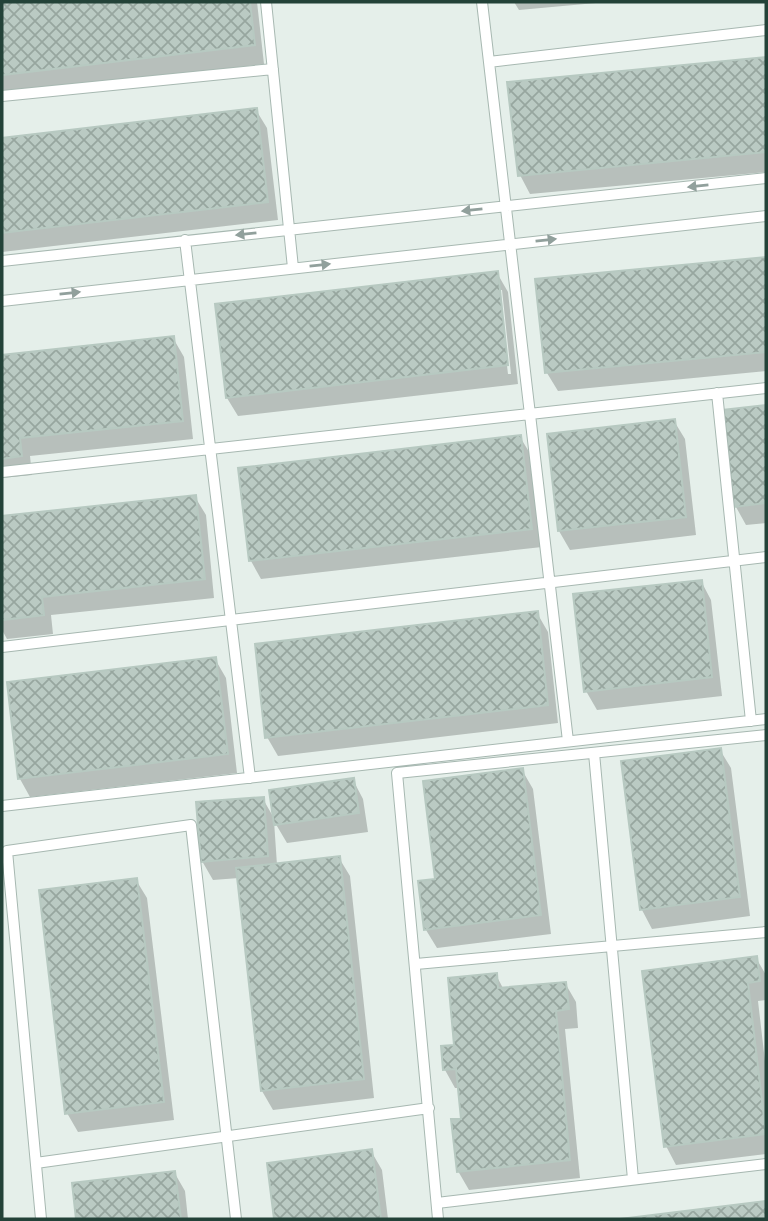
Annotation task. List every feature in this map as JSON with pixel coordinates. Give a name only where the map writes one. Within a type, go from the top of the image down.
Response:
[{"type":"lane","points":[[266,2],[293,268]]},
{"type":"lane","points":[[482,2],[568,741]]},
{"type":"lane","points":[[489,62],[766,30]]},
{"type":"lane","points":[[2,96],[273,69]]},
{"type":"lane","points":[[2,261],[766,178]]},
{"type":"lane","points":[[2,301],[766,216]]},
{"type":"lane","points":[[185,240],[250,778]]},
{"type":"lane","points":[[2,472],[766,388]]},
{"type":"lane","points":[[717,393],[751,720]]},
{"type":"lane","points":[[2,647],[766,557]]},
{"type":"lane","points":[[2,806],[766,719]]},
{"type":"lane","points":[[438,1219],[397,773],[766,735]]},
{"type":"lane","points":[[594,752],[633,1179]]},
{"type":"lane","points":[[41,1219],[7,851],[191,825],[236,1219]]},
{"type":"lane","points":[[416,964],[766,932]]},
{"type":"lane","points":[[36,1163],[429,1108]]},
{"type":"lane","points":[[437,1203],[766,1164]]},
{"type":"building","points":[[2,2],[250,2],[255,45],[2,75]]},
{"type":"building","points":[[766,57],[766,152],[518,176],[507,82]]},
{"type":"building","points":[[257,108],[268,202],[2,233],[2,138]]},
{"type":"building","points":[[766,257],[766,352],[545,373],[535,279]]},
{"type":"building","points":[[498,271],[508,365],[226,398],[215,304]]},
{"type":"building","points":[[174,336],[183,421],[20,438],[22,456],[2,459],[2,355]]},
{"type":"building","points":[[766,405],[766,503],[734,507],[723,410]]},
{"type":"building","points":[[675,419],[686,517],[558,531],[547,434]]},
{"type":"building","points":[[521,435],[532,529],[249,561],[238,468]]},
{"type":"building","points":[[196,495],[205,579],[42,597],[44,615],[2,620],[2,516]]},
{"type":"building","points":[[702,580],[712,677],[584,692],[573,594]]},
{"type":"building","points":[[538,611],[548,705],[265,738],[255,644]]},
{"type":"building","points":[[216,657],[228,754],[18,779],[7,682]]},
{"type":"building","points":[[721,748],[740,897],[640,910],[621,761]]},
{"type":"building","points":[[523,768],[541,915],[424,930],[418,881],[435,879],[423,781]]},
{"type":"building","points":[[354,778],[359,813],[274,825],[269,790]]},
{"type":"building","points":[[264,797],[268,856],[201,862],[196,802]]},
{"type":"building","points":[[340,856],[364,1079],[261,1091],[236,868]]},
{"type":"building","points":[[137,878],[164,1102],[65,1114],[39,890]]},
{"type":"building","points":[[757,956],[760,981],[748,983],[766,1134],[664,1147],[642,971]]},
{"type":"building","points":[[497,973],[498,988],[566,982],[569,1009],[556,1011],[570,1160],[457,1172],[451,1119],[461,1119],[456,1069],[443,1070],[441,1046],[454,1045],[448,978]]},
{"type":"building","points":[[372,1149],[381,1219],[274,1219],[267,1163]]},
{"type":"building","points":[[175,1171],[181,1219],[76,1219],[72,1183]]},
{"type":"building","points":[[766,1201],[766,1219],[620,1219]]}]
